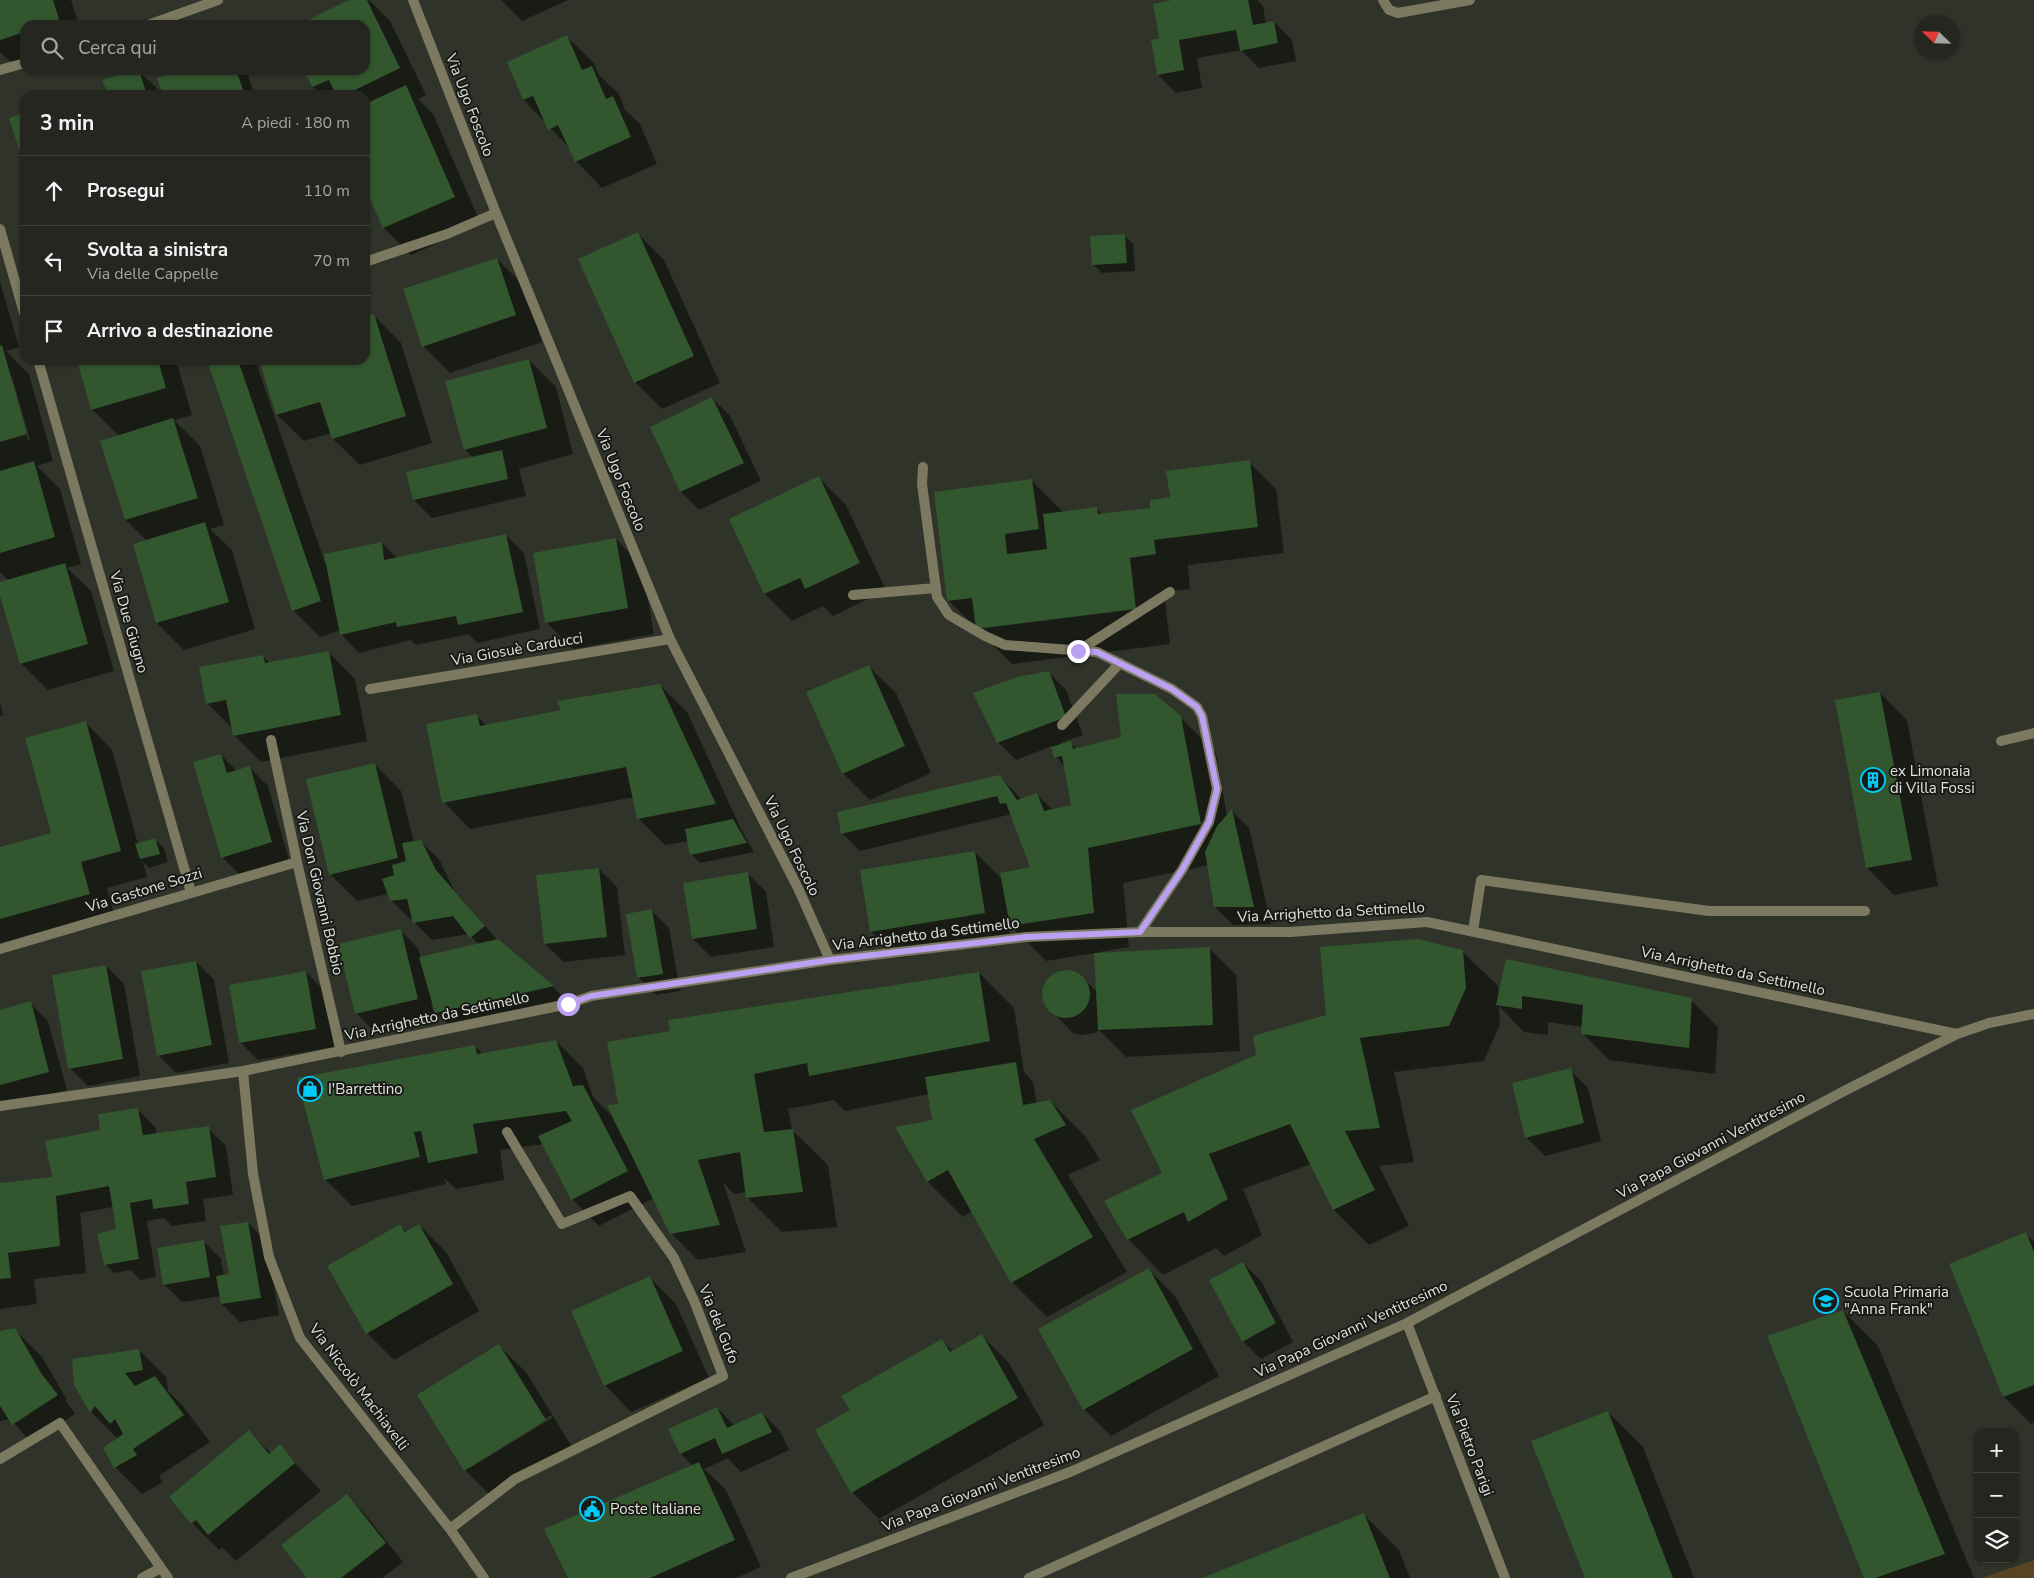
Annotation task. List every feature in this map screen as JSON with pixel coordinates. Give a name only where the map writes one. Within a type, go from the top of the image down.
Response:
[{"type":"street","points":[[162,20],[218,0]]},
{"type":"street","name":"Via Ugo Foscolo","points":[[414,0],[496,213],[670,639],[798,888],[830,960]]},
{"type":"street","points":[[1383,0],[1389,10],[1398,13],[1470,0]]},
{"type":"street","points":[[0,70],[20,64]]},
{"type":"street","points":[[370,260],[448,234],[496,213]]},
{"type":"street","points":[[0,229],[20,299]]},
{"type":"street","name":"Via Due Giugno","points":[[39,365],[191,892]]},
{"type":"street","points":[[923,467],[922,484],[937,597],[949,615],[985,636],[1015,646],[1097,652],[1172,689],[1197,707],[1202,716],[1217,789],[1209,822],[1182,870],[1140,932]]},
{"type":"street","points":[[853,595],[936,588]]},
{"type":"street","points":[[1078,651],[1170,592]]},
{"type":"street","name":"Via Giosuè Carducci","points":[[370,690],[670,639]]},
{"type":"street","points":[[1062,725],[1120,663]]},
{"type":"street","points":[[2001,741],[2034,733]]},
{"type":"street","name":"Via Don Giovanni Bobbio","points":[[272,740],[297,862],[341,1052]]},
{"type":"street","name":"Via Gastone Sozzi","points":[[0,949],[297,862]]},
{"type":"street","points":[[1473,931],[1481,880],[1709,911],[1864,911]]},
{"type":"street","name":"Via Arrighetto da Settimello","points":[[0,1106],[242,1071],[568,1004],[591,996],[830,960],[1026,937],[1140,932],[1290,932],[1427,922],[1957,1034]]},
{"type":"street","points":[[1957,1034],[1989,1023],[2034,1014]]},
{"type":"street","name":"Via Papa Giovanni Ventitresimo","points":[[791,1578],[1070,1472],[1407,1323],[1830,1099],[1957,1034]]},
{"type":"street","name":"Via Niccolò Machiavelli","points":[[242,1071],[253,1174],[269,1257],[300,1338],[450,1529],[484,1578]]},
{"type":"street","name":"Via del Gufo","points":[[450,1529],[516,1479],[723,1376],[695,1303],[674,1258],[630,1196],[562,1224],[507,1132]]},
{"type":"street","name":"Via Pietro Parigi","points":[[1407,1323],[1505,1578]]},
{"type":"street","points":[[1029,1578],[1436,1396]]},
{"type":"street","points":[[0,1459],[60,1423],[168,1578]]},
{"type":"street","points":[[142,1578],[161,1568]]},
{"type":"shaded area","points":[[2034,1560],[2034,1578],[1982,1578]]},
{"type":"building","points":[[0,0],[53,0],[59,20],[20,20],[20,34],[0,40]]},
{"type":"building","points":[[349,0],[367,0],[400,68],[355,90],[334,90],[329,80],[312,87],[306,75],[370,75],[370,20],[308,20]]},
{"type":"building","points":[[1172,0],[1248,0],[1253,25],[1274,21],[1278,43],[1240,51],[1236,30],[1179,40],[1184,70],[1157,75],[1151,40],[1159,38],[1153,4]]},
{"type":"building","points":[[567,35],[582,70],[592,66],[606,99],[613,96],[631,137],[575,162],[558,125],[548,130],[533,96],[523,100],[507,62]]},
{"type":"building","points":[[118,75],[141,75],[145,90],[106,90],[102,80]]},
{"type":"building","points":[[165,75],[238,75],[243,90],[161,90],[157,78]]},
{"type":"building","points":[[406,85],[455,197],[383,228],[370,198],[370,102]]},
{"type":"building","points":[[20,115],[20,152],[9,118]]},
{"type":"building","points":[[638,232],[694,356],[634,383],[578,259]]},
{"type":"building","points":[[1125,234],[1127,263],[1092,265],[1090,236]]},
{"type":"building","points":[[497,258],[516,315],[422,347],[403,289]]},
{"type":"building","points":[[374,314],[406,416],[332,439],[320,402],[276,415],[261,365],[370,365],[370,315]]},
{"type":"building","points":[[2,345],[27,434],[0,442],[0,346]]},
{"type":"building","points":[[529,359],[547,428],[464,450],[445,381]]},
{"type":"building","points":[[78,365],[159,365],[166,388],[91,410]]},
{"type":"building","points":[[209,365],[240,365],[321,601],[292,611]]},
{"type":"building","points":[[712,397],[744,463],[680,492],[650,427]]},
{"type":"building","points":[[173,418],[198,498],[125,520],[100,441]]},
{"type":"building","points":[[502,450],[508,479],[413,500],[406,472]]},
{"type":"building","points":[[1250,460],[1258,527],[1154,540],[1156,554],[1130,558],[1136,609],[976,629],[972,598],[947,601],[934,492],[1032,479],[1039,529],[1005,534],[1007,554],[1047,549],[1043,514],[1097,507],[1098,514],[1150,508],[1150,500],[1170,497],[1166,471]]},
{"type":"building","points":[[34,461],[55,537],[0,553],[0,471]]},
{"type":"building","points":[[819,476],[860,563],[805,589],[800,578],[764,594],[729,519]]},
{"type":"building","points":[[205,522],[229,602],[156,623],[133,544]]},
{"type":"building","points":[[506,534],[523,612],[458,625],[456,616],[397,627],[396,622],[340,635],[324,554],[382,542],[384,560]]},
{"type":"building","points":[[616,538],[628,608],[545,623],[533,553]]},
{"type":"building","points":[[65,563],[88,644],[20,664],[0,596],[0,582]]},
{"type":"building","points":[[329,651],[341,715],[233,736],[226,700],[206,704],[199,667],[263,655],[265,663]]},
{"type":"building","points":[[869,665],[905,746],[842,774],[806,692]]},
{"type":"building","points":[[1049,671],[1066,717],[997,743],[973,693],[1017,677]]},
{"type":"building","points":[[660,684],[716,804],[637,819],[626,767],[442,803],[426,724],[477,714],[480,726],[561,710],[557,701]]},
{"type":"building","name":"ex Limonaia di Villa Fossi","points":[[1880,692],[1912,860],[1866,868],[1835,700]]},
{"type":"building","points":[[1116,694],[1155,694],[1181,716],[1201,824],[1088,848],[1094,913],[1010,926],[1000,873],[1030,867],[1006,803],[1000,804],[997,796],[841,834],[837,812],[1000,775],[1017,800],[1037,793],[1044,811],[1071,805],[1062,756],[1054,758],[1051,747],[1071,741],[1073,749],[1121,737]]},
{"type":"building","points":[[86,721],[121,851],[81,862],[90,894],[0,919],[0,847],[51,833],[25,738]]},
{"type":"building","points":[[221,754],[227,773],[250,766],[272,842],[221,858],[193,762]]},
{"type":"building","points":[[375,763],[398,858],[329,875],[306,779]]},
{"type":"building","points":[[1232,809],[1254,907],[1214,907],[1205,852],[1217,826]]},
{"type":"building","points":[[733,819],[747,843],[690,855],[685,829]]},
{"type":"building","points":[[155,838],[160,854],[140,859],[135,844]]},
{"type":"building","points":[[421,840],[436,870],[485,926],[470,938],[453,916],[413,923],[407,899],[390,901],[382,879],[394,875],[392,865],[406,861],[402,843]]},
{"type":"building","points":[[975,851],[985,913],[870,932],[860,870]]},
{"type":"building","points":[[599,868],[607,937],[544,944],[536,875]]},
{"type":"building","points":[[748,872],[757,929],[692,939],[683,883]]},
{"type":"building","points":[[652,909],[663,974],[637,978],[626,914]]},
{"type":"building","points":[[401,929],[418,999],[355,1014],[338,944]]},
{"type":"building","points":[[498,939],[554,986],[435,1013],[419,957]]},
{"type":"building","points":[[1418,939],[1463,950],[1466,988],[1449,1026],[1360,1038],[1380,1128],[1345,1131],[1375,1190],[1333,1210],[1290,1124],[1209,1154],[1228,1199],[1188,1222],[1184,1212],[1127,1240],[1104,1201],[1162,1173],[1131,1110],[1256,1055],[1253,1036],[1326,1015],[1320,947]]},
{"type":"building","points":[[1210,947],[1213,1025],[1098,1030],[1094,953]]},
{"type":"building","points":[[1506,959],[1692,998],[1689,1048],[1581,1034],[1583,1005],[1522,996],[1522,1009],[1496,1005]]},
{"type":"building","points":[[196,961],[212,1045],[157,1056],[141,971]]},
{"type":"building","points":[[106,965],[123,1059],[68,1069],[52,975]]},
{"type":"building","points":[[1061,970],[1071,970],[1080,974],[1086,980],[1090,994],[1086,1008],[1080,1014],[1071,1018],[1061,1018],[1052,1014],[1046,1008],[1042,999],[1042,989],[1046,980],[1052,974]]},
{"type":"building","points":[[306,971],[316,1029],[239,1043],[229,985]]},
{"type":"building","points":[[979,972],[990,1041],[809,1076],[807,1063],[754,1074],[764,1132],[793,1129],[803,1192],[746,1198],[740,1152],[698,1160],[720,1225],[670,1234],[607,1105],[618,1104],[607,1042],[670,1031],[668,1020]]},
{"type":"building","points":[[31,1001],[49,1072],[0,1085],[0,1010]]},
{"type":"building","points":[[556,1040],[573,1086],[583,1085],[628,1171],[571,1200],[538,1136],[572,1121],[566,1111],[473,1124],[478,1153],[428,1163],[421,1131],[414,1132],[420,1157],[324,1180],[297,1078],[475,1045],[477,1054]]},
{"type":"building","points":[[1016,1062],[1023,1105],[1050,1100],[1066,1125],[1034,1139],[1093,1237],[1011,1283],[948,1170],[927,1182],[895,1127],[932,1120],[925,1077]]},
{"type":"building","points":[[1571,1068],[1584,1123],[1525,1138],[1512,1083]]},
{"type":"building","points":[[138,1108],[143,1135],[209,1126],[216,1177],[186,1182],[189,1204],[153,1209],[152,1199],[130,1203],[139,1259],[104,1265],[97,1234],[116,1229],[109,1186],[56,1196],[60,1246],[8,1253],[11,1278],[0,1279],[0,1183],[52,1177],[45,1141],[100,1130],[98,1114]]},
{"type":"building","points":[[248,1222],[261,1298],[221,1304],[216,1276],[229,1274],[220,1226]]},
{"type":"building","points":[[400,1224],[405,1232],[419,1224],[453,1284],[366,1334],[327,1266]]},
{"type":"building","points":[[2026,1232],[2034,1252],[2034,1385],[2003,1397],[1949,1264]]},
{"type":"building","points":[[204,1240],[210,1277],[163,1285],[157,1248]]},
{"type":"building","points":[[1243,1262],[1276,1323],[1242,1342],[1209,1280]]},
{"type":"building","points":[[1149,1268],[1193,1349],[1083,1410],[1038,1329]]},
{"type":"building","points":[[650,1276],[683,1351],[604,1386],[571,1311]]},
{"type":"building","points":[[1843,1310],[1945,1554],[1875,1578],[1864,1578],[1767,1336]]},
{"type":"building","points":[[15,1328],[41,1373],[58,1395],[12,1425],[0,1406],[0,1331]]},
{"type":"building","points":[[982,1334],[1018,1398],[851,1493],[815,1430],[850,1410],[841,1396],[942,1339],[950,1352]]},
{"type":"building","points":[[499,1344],[546,1420],[464,1471],[417,1395]]},
{"type":"building","points":[[139,1349],[143,1370],[125,1373],[135,1386],[155,1376],[184,1415],[133,1449],[137,1455],[114,1468],[103,1448],[123,1434],[115,1419],[110,1424],[95,1406],[90,1413],[74,1385],[72,1359]]},
{"type":"building","points":[[717,1407],[727,1428],[762,1412],[772,1432],[722,1454],[715,1438],[680,1454],[668,1429]]},
{"type":"building","points":[[1608,1411],[1673,1578],[1585,1578],[1531,1441]]},
{"type":"building","points":[[249,1430],[269,1454],[280,1444],[295,1463],[208,1535],[196,1520],[191,1524],[169,1497]]},
{"type":"building","points":[[699,1462],[735,1540],[650,1578],[568,1578],[544,1529]]},
{"type":"building","points":[[347,1494],[386,1543],[341,1578],[307,1578],[281,1545]]},
{"type":"building","points":[[1364,1513],[1390,1578],[1202,1578]]},
{"type":"place","name":"ex Limonaia di Villa Fossi","points":[[1873,780]]},
{"type":"place","name":"I'Barrettino","points":[[310,1089]]},
{"type":"place","name":"Scuola Primaria \"Anna Frank\"","points":[[1826,1301]]},
{"type":"place","name":"Poste Italiane","points":[[592,1509]]},
{"type":"route","points":[[568,1004],[591,996],[830,960],[1026,937],[1140,932],[1182,870],[1209,822],[1217,789],[1202,716],[1197,707],[1172,689],[1097,652],[1078,651]]}]
